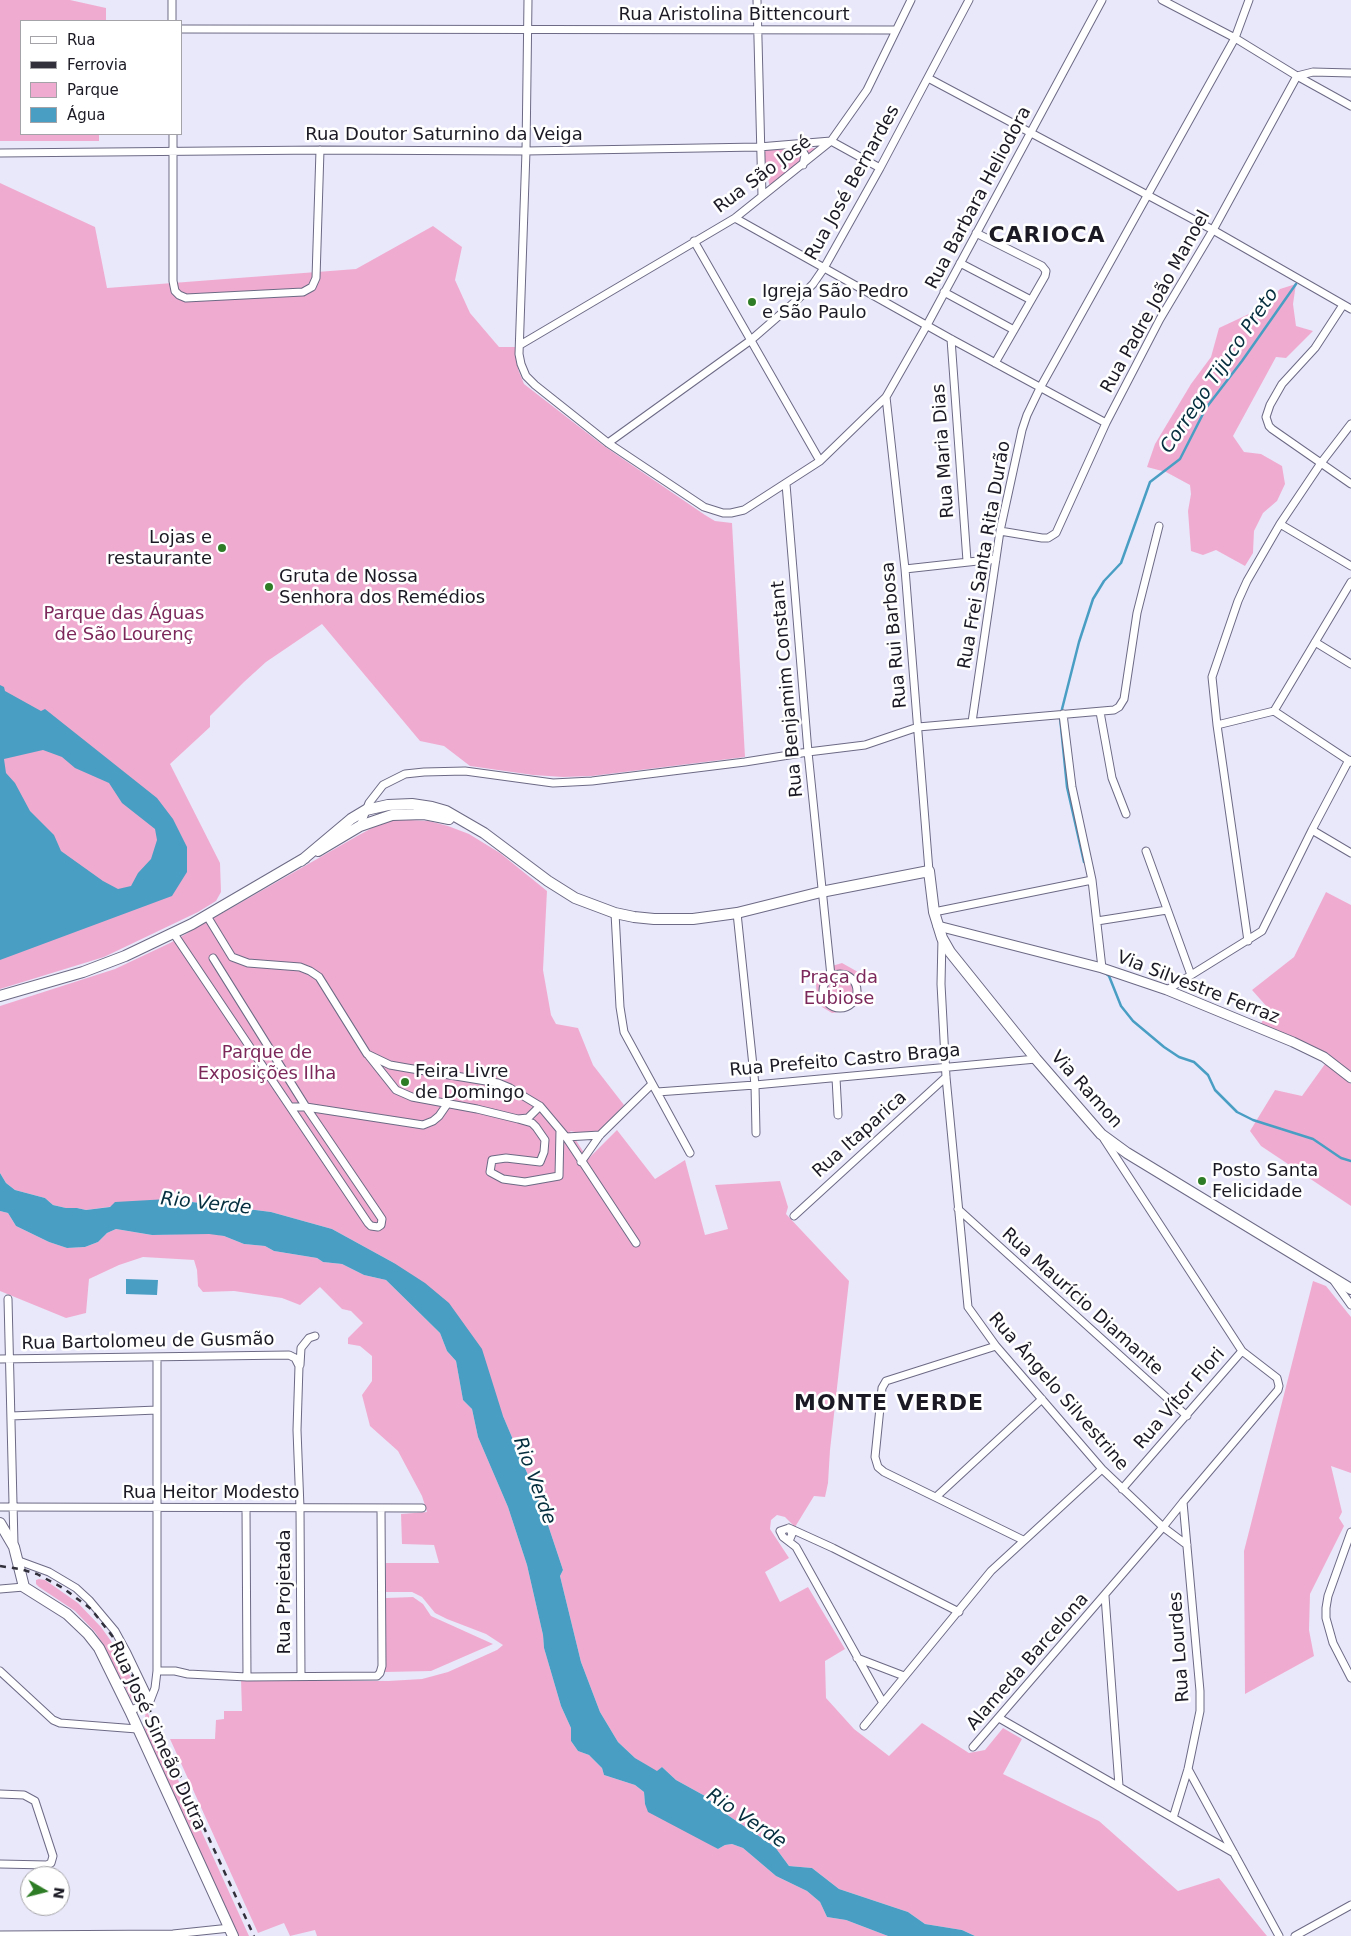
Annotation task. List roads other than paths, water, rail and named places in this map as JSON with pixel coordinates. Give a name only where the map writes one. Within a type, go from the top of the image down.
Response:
[{"type":"main road","points":[[301,861],[351,819],[366,810],[388,805],[423,805],[446,811],[484,833],[548,881],[569,894],[592,905],[634,917],[674,920],[738,913],[822,892],[929,871]]},
{"type":"main road","points":[[0,996],[83,972],[174,934],[360,826],[381,818],[407,814],[436,815],[469,825]]},
{"type":"main road","name":"Via Ramon","points":[[929,871],[934,912],[942,938],[964,970],[1036,1059],[1101,1134],[1127,1153],[1351,1289]]},
{"type":"main road","points":[[0,1523],[14,1547],[24,1586]]},
{"type":"main road","name":"Rua José Simeão Dutra","points":[[24,1586],[67,1614],[88,1634],[108,1665],[231,1932]]},
{"type":"street","points":[[172,0],[172,20]]},
{"type":"street","points":[[528,0],[521,364],[526,376],[535,386],[608,443]]},
{"type":"street","points":[[757,0],[762,196]]},
{"type":"street","name":"Rua São José","points":[[520,345],[735,218],[803,165],[830,141],[867,90],[912,0]]},
{"type":"street","name":"Rua José Bernardes","points":[[608,443],[752,340],[813,284],[824,268],[880,168],[969,0]]},
{"type":"street","name":"Rua Barbara Heliodora","points":[[608,443],[704,507],[723,513],[740,512],[820,461],[886,396],[927,325],[1102,0]]},
{"type":"street","points":[[1162,0],[1235,38],[1351,106]]},
{"type":"street","name":"Rua Frei Santa Rita Durão","points":[[972,722],[1000,531],[1027,415],[1040,388],[1235,38],[1248,0]]},
{"type":"street","name":"Rua Aristolina Bittencourt","points":[[182,29],[896,30]]},
{"type":"street","points":[[1297,76],[1313,72],[1351,73]]},
{"type":"street","name":"Rua Padre João Manoel","points":[[1000,531],[1042,538],[1048,538],[1056,533],[1106,423],[1160,319],[1213,230],[1297,76]]},
{"type":"street","points":[[928,78],[1148,194],[1351,309]]},
{"type":"street","points":[[173,135],[173,281],[175,291],[186,298],[303,292],[312,287],[316,278],[320,150]]},
{"type":"street","points":[[830,141],[880,168]]},
{"type":"street","name":"Rua Doutor Saturnino da Veiga","points":[[0,153],[320,150],[526,151],[760,147],[830,141]]},
{"type":"street","points":[[795,144],[805,155],[803,165]]},
{"type":"street","points":[[735,218],[1106,423]]},
{"type":"street","points":[[976,233],[1042,266],[1046,272],[995,363]]},
{"type":"street","points":[[694,241],[820,461]]},
{"type":"street","points":[[960,263],[1031,300]]},
{"type":"street","points":[[944,292],[1014,330]]},
{"type":"street","points":[[1343,305],[1315,348],[1282,384],[1270,405],[1266,417],[1272,429],[1351,484]]},
{"type":"street","name":"Rua Maria Dias","points":[[951,339],[967,561]]},
{"type":"street","name":"Rua Rui Barbosa","points":[[886,396],[905,569],[929,871]]},
{"type":"street","points":[[1248,940],[1212,686],[1214,672],[1247,581],[1280,524],[1321,463],[1351,424]]},
{"type":"street","name":"Rua Benjamim Constant","points":[[786,484],[808,752],[831,976]]},
{"type":"street","points":[[1280,524],[1351,566]]},
{"type":"street","points":[[360,826],[368,803],[383,785],[405,774],[464,771],[533,781],[572,782],[630,777],[808,752],[865,746],[918,727],[1114,710],[1119,707],[1124,699],[1137,613],[1159,526]]},
{"type":"street","points":[[905,569],[996,559]]},
{"type":"street","points":[[1217,725],[1274,711],[1351,582]]},
{"type":"street","points":[[1315,642],[1351,664]]},
{"type":"street","points":[[1167,990],[1257,935],[1266,926],[1312,830],[1350,761],[1274,711]]},
{"type":"street","points":[[1100,712],[1112,778],[1126,814]]},
{"type":"street","points":[[1062,714],[1072,787],[1092,880],[1102,968]]},
{"type":"street","points":[[1312,830],[1351,853]]},
{"type":"street","points":[[1146,851],[1192,975]]},
{"type":"street","points":[[934,912],[1092,880]]},
{"type":"street","points":[[1097,921],[1167,910]]},
{"type":"street","points":[[615,913],[622,1022],[631,1045],[690,1153]]},
{"type":"street","points":[[738,913],[755,1085],[756,1133]]},
{"type":"street","points":[[207,916],[232,957],[248,963],[300,967],[319,977],[367,1054],[396,1090],[412,1097],[532,1123],[545,1140],[544,1152],[540,1162],[506,1158],[492,1160],[490,1172],[503,1179],[525,1182],[559,1176],[560,1129]]},
{"type":"street","name":"Via Silvestre Ferraz","points":[[938,926],[1102,968],[1167,990],[1293,1042],[1324,1057],[1351,1078]]},
{"type":"street","points":[[174,934],[292,1107],[368,1223],[371,1226],[380,1225],[382,1219],[306,1107],[213,958]]},
{"type":"street","points":[[942,938],[946,1076],[958,1210]]},
{"type":"street","points":[[839,974],[848,976],[854,982],[857,990],[855,999],[849,1005],[841,1008],[832,1006],[826,1000],[823,992],[825,983],[831,976],[839,974]]},
{"type":"street","points":[[367,1054],[390,1065],[498,1083],[540,1106],[566,1137],[636,1243]]},
{"type":"street","name":"Rua Prefeito Castro Braga","points":[[657,1092],[836,1078],[1036,1059]]},
{"type":"street","name":"Rua Itaparica","points":[[794,1216],[946,1076]]},
{"type":"street","points":[[836,1078],[838,1115]]},
{"type":"street","points":[[581,1162],[600,1135],[652,1084]]},
{"type":"street","points":[[292,1107],[306,1107],[423,1125],[439,1116],[448,1104]]},
{"type":"street","points":[[518,1119],[528,1118],[540,1106]]},
{"type":"street","name":"Alameda Barcelona","points":[[974,1747],[1105,1596],[1278,1390],[1276,1378],[1242,1351],[1101,1134]]},
{"type":"street","points":[[566,1137],[600,1135]]},
{"type":"street","name":"Rua Ângelo Silvestrine","points":[[958,1210],[967,1301],[971,1313],[996,1346],[1102,1469],[1163,1527],[1187,1545]]},
{"type":"street","name":"Rua Maurício Diamante","points":[[958,1210],[1187,1416]]},
{"type":"street","points":[[1330,1276],[1351,1305]]},
{"type":"street","points":[[8,1298],[14,1547]]},
{"type":"street","points":[[300,1508],[297,1430],[301,1348],[309,1338],[315,1336]]},
{"type":"street","points":[[996,1346],[886,1381],[882,1388],[875,1457],[878,1467],[884,1472],[1024,1540]]},
{"type":"street","name":"Rua Vítor Flori","points":[[1122,1489],[1242,1351]]},
{"type":"street","name":"Rua Bartolomeu de Gusmão","points":[[0,1359],[289,1356],[296,1358],[300,1366]]},
{"type":"street","points":[[130,1711],[150,1701],[158,1671],[157,1357]]},
{"type":"street","points":[[936,1497],[1042,1400]]},
{"type":"street","points":[[11,1416],[157,1410]]},
{"type":"street","points":[[864,1726],[990,1572],[1102,1469]]},
{"type":"street","name":"Rua Lourdes","points":[[1173,1818],[1188,1769],[1197,1730],[1200,1691],[1183,1502]]},
{"type":"street","name":"Rua Heitor Modesto","points":[[0,1507],[422,1508]]},
{"type":"street","points":[[246,1508],[247,1677]]},
{"type":"street","name":"Rua Projetada","points":[[300,1508],[301,1676]]},
{"type":"street","points":[[158,1671],[247,1677],[372,1676],[380,1673],[382,1666],[381,1509]]},
{"type":"street","points":[[883,1703],[856,1658],[796,1547],[783,1537],[780,1531],[789,1528],[833,1548],[959,1612]]},
{"type":"street","points":[[1351,1532],[1328,1596],[1326,1608],[1333,1642],[1351,1678]]},
{"type":"street","points":[[19,1562],[35,1566],[54,1575],[76,1588],[89,1600],[115,1631],[150,1701]]},
{"type":"street","points":[[0,1589],[24,1586]]},
{"type":"street","points":[[1105,1596],[1119,1786]]},
{"type":"street","points":[[856,1658],[904,1676]]},
{"type":"street","points":[[0,1671],[53,1720],[60,1723],[137,1729]]},
{"type":"street","points":[[999,1718],[1234,1853]]},
{"type":"street","points":[[1188,1769],[1279,1936]]},
{"type":"street","points":[[0,1794],[24,1795],[35,1801],[53,1856],[51,1863],[47,1865],[0,1864]]},
{"type":"street","points":[[1295,1936],[1351,1905]]},
{"type":"street","points":[[0,1935],[231,1932]]},
{"type":"water","points":[[0,685],[4,687],[5,691],[41,711],[45,709],[157,798],[173,819],[187,847],[187,872],[172,896],[0,960]],"holes":[[[43,750],[62,757],[75,768],[109,783],[122,803],[155,829],[157,840],[151,859],[138,873],[131,886],[118,889],[103,881],[61,851],[54,835],[30,811],[15,783],[6,773],[4,759]]]},
{"type":"water","name":"Rio Verde","points":[[0,1173],[6,1183],[15,1190],[45,1198],[53,1205],[66,1208],[86,1210],[110,1207],[115,1202],[168,1199],[271,1212],[332,1229],[394,1263],[425,1283],[449,1303],[482,1349],[503,1416],[544,1513],[563,1570],[560,1576],[581,1662],[600,1712],[618,1742],[635,1758],[657,1771],[662,1767],[676,1780],[705,1796],[723,1812],[775,1847],[789,1866],[812,1868],[839,1889],[908,1912],[925,1924],[962,1930],[975,1936],[888,1936],[846,1920],[827,1917],[820,1902],[807,1891],[776,1876],[743,1848],[732,1844],[718,1849],[648,1812],[644,1792],[635,1785],[604,1775],[602,1768],[589,1755],[578,1751],[571,1741],[571,1728],[561,1706],[544,1648],[543,1635],[527,1565],[508,1507],[478,1437],[472,1409],[463,1400],[456,1361],[447,1351],[440,1333],[386,1280],[364,1275],[342,1264],[323,1262],[317,1258],[274,1251],[265,1246],[244,1244],[224,1236],[209,1234],[152,1235],[116,1229],[107,1233],[98,1242],[85,1247],[67,1248],[49,1242],[16,1226],[8,1213],[0,1211]]},
{"type":"water","points":[[126,1279],[158,1280],[157,1295],[126,1294]]},
{"type":"waterway","name":"Corrego Tijuco Preto","points":[[1084,862],[1067,787],[1060,717],[1079,642],[1093,599],[1104,581],[1121,563],[1150,482],[1180,459],[1206,408],[1242,361],[1296,284]]},
{"type":"waterway","points":[[1104,972],[1109,976],[1121,1006],[1133,1021],[1164,1047],[1179,1057],[1194,1062],[1208,1075],[1215,1090],[1237,1112],[1253,1120],[1313,1139],[1341,1158],[1351,1161]]},
{"type":"railway","points":[[0,1566],[37,1574],[63,1588],[91,1609],[113,1637],[146,1702],[254,1936]]},
{"type":"place","name":"Igreja São Pedro e São Paulo","points":[[752,302]]},
{"type":"place","name":"Lojas e restaurante","points":[[222,548]]},
{"type":"place","name":"Gruta de Nossa Senhora dos Remédios","points":[[269,587]]},
{"type":"place","name":"Feira Livre de Domingo","points":[[405,1082]]},
{"type":"place","name":"Posto Santa Felicidade","points":[[1202,1181]]},
{"type":"district","name":"CARIOCA","points":[[1047,236]]},
{"type":"district","name":"MONTE VERDE","points":[[889,1404]]},
{"type":"park label","name":"Parque das Águas de São Lourenç","points":[[124,624]]},
{"type":"park label","name":"Praça da Eubiose","points":[[839,988]]},
{"type":"park label","name":"Parque de Exposições Ilha","points":[[267,1063]]}]
